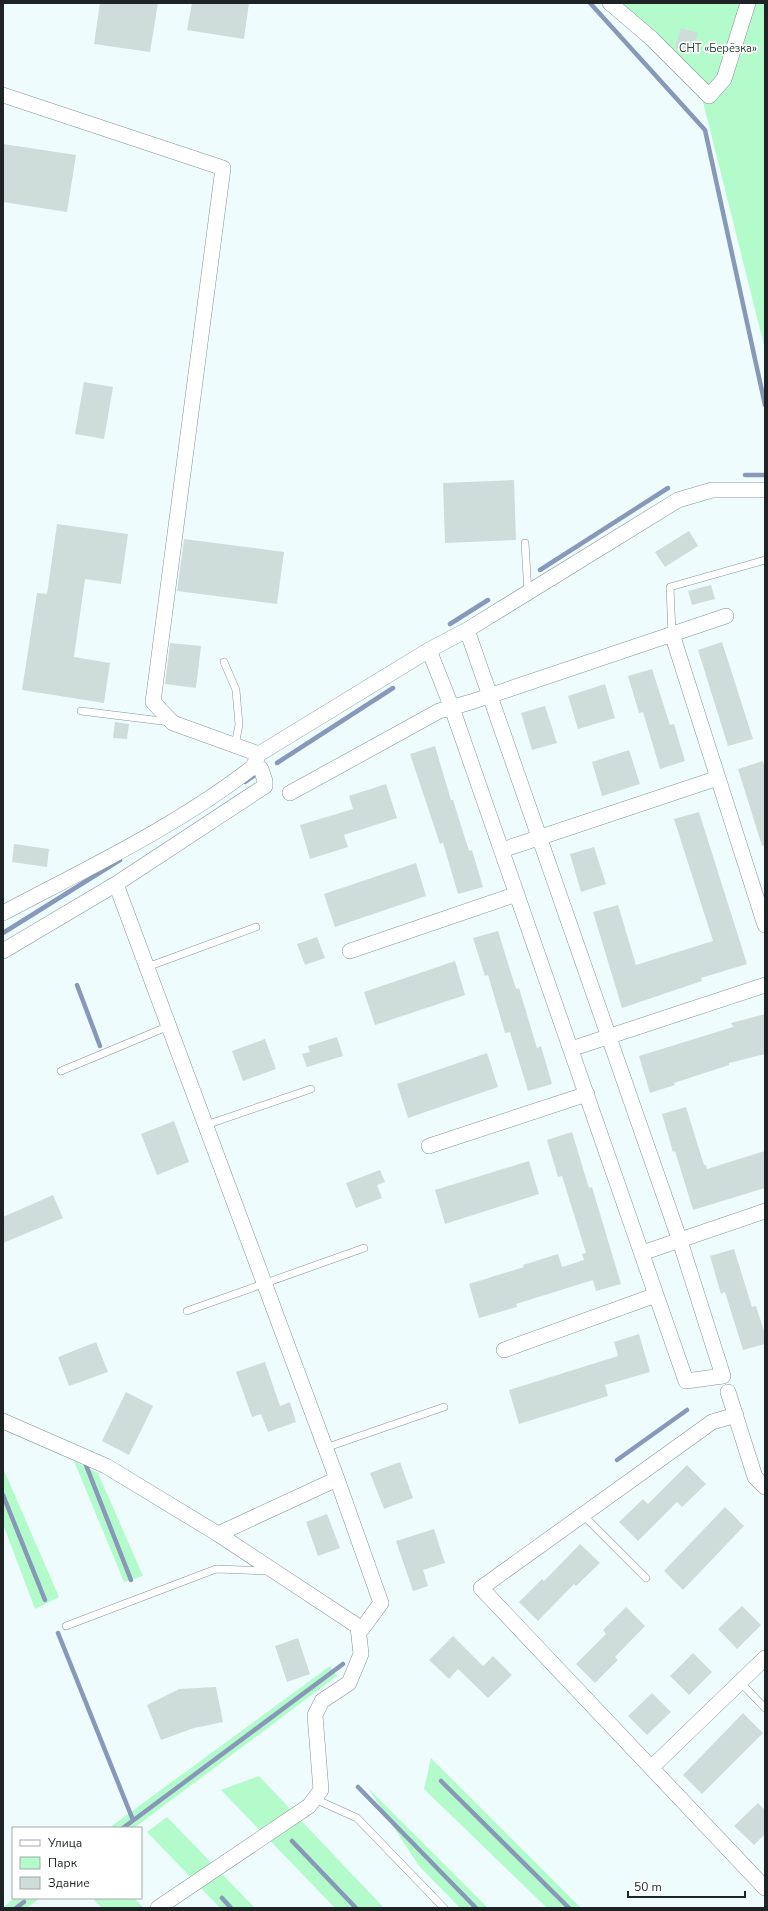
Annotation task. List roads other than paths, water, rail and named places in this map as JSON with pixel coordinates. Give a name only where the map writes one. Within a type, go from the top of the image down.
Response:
[{"type":"street","points":[[610,3],[651,38],[709,96],[724,79],[748,3]]},
{"type":"street","points":[[3,95],[223,168],[153,702],[173,722],[236,745],[256,760],[261,768],[265,781],[265,786],[116,884],[3,951]]},
{"type":"street","points":[[3,913],[136,843],[219,793],[256,760],[429,650],[467,630],[678,500],[712,490],[765,490]]},
{"type":"street","points":[[290,793],[439,711],[489,696],[726,616]]},
{"type":"street","points":[[429,650],[452,708],[572,1049],[686,1381],[723,1376],[680,1241],[467,630]]},
{"type":"street","points":[[672,634],[765,925]]},
{"type":"street","points":[[502,850],[718,778]]},
{"type":"street","points":[[3,1421],[106,1466],[218,1534],[362,1629],[381,1603],[337,1479],[116,884]]},
{"type":"street","points":[[350,951],[517,894]]},
{"type":"street","points":[[572,1049],[609,1038],[765,985]]},
{"type":"street","points":[[428,1146],[587,1094]]},
{"type":"street","points":[[642,1253],[765,1211]]},
{"type":"street","points":[[504,1350],[656,1295]]},
{"type":"street","points":[[728,1392],[755,1477],[765,1487]]},
{"type":"street","points":[[736,1415],[712,1422],[481,1588],[765,1888]]},
{"type":"street","points":[[218,1534],[337,1479]]},
{"type":"street","points":[[158,1908],[309,1806],[321,1790],[315,1716],[322,1701],[349,1683],[361,1654],[358,1626]]},
{"type":"street","points":[[651,1768],[765,1658]]},
{"type":"lane","points":[[525,543],[528,593]]},
{"type":"lane","points":[[672,634],[670,587],[765,560]]},
{"type":"lane","points":[[224,662],[236,690],[239,725],[236,745]]},
{"type":"lane","points":[[81,711],[173,722]]},
{"type":"lane","points":[[147,967],[256,927]]},
{"type":"lane","points":[[61,1070],[169,1026]]},
{"type":"lane","points":[[206,1125],[311,1089]]},
{"type":"lane","points":[[187,1311],[364,1248]]},
{"type":"lane","points":[[325,1448],[444,1407]]},
{"type":"lane","points":[[583,1515],[646,1578]]},
{"type":"lane","points":[[66,1626],[216,1569],[274,1571]]},
{"type":"lane","points":[[740,1682],[765,1708]]},
{"type":"lane","points":[[315,1798],[357,1818],[444,1908]]},
{"type":"waterway","points":[[590,3],[705,130],[765,405]]},
{"type":"waterway","points":[[745,475],[765,475]]},
{"type":"waterway","points":[[540,570],[668,488]]},
{"type":"waterway","points":[[450,624],[488,600]]},
{"type":"waterway","points":[[277,763],[393,688]]},
{"type":"waterway","points":[[245,782],[255,775]]},
{"type":"waterway","points":[[3,933],[120,860]]},
{"type":"waterway","points":[[77,985],[100,1046]]},
{"type":"waterway","points":[[617,1460],[687,1410]]},
{"type":"waterway","points":[[84,1460],[131,1580]]},
{"type":"waterway","points":[[3,1495],[45,1600]]},
{"type":"waterway","points":[[58,1633],[133,1820]]},
{"type":"waterway","points":[[124,1827],[343,1664]]},
{"type":"waterway","points":[[441,1781],[569,1908]]},
{"type":"waterway","points":[[358,1787],[476,1908]]},
{"type":"waterway","points":[[292,1841],[356,1908]]},
{"type":"waterway","points":[[222,1898],[231,1908]]},
{"type":"waterway","points":[[16,1908],[24,1902]]},
{"type":"park label","name":"СНТ «Берёзка»","points":[[718,48]]}]
